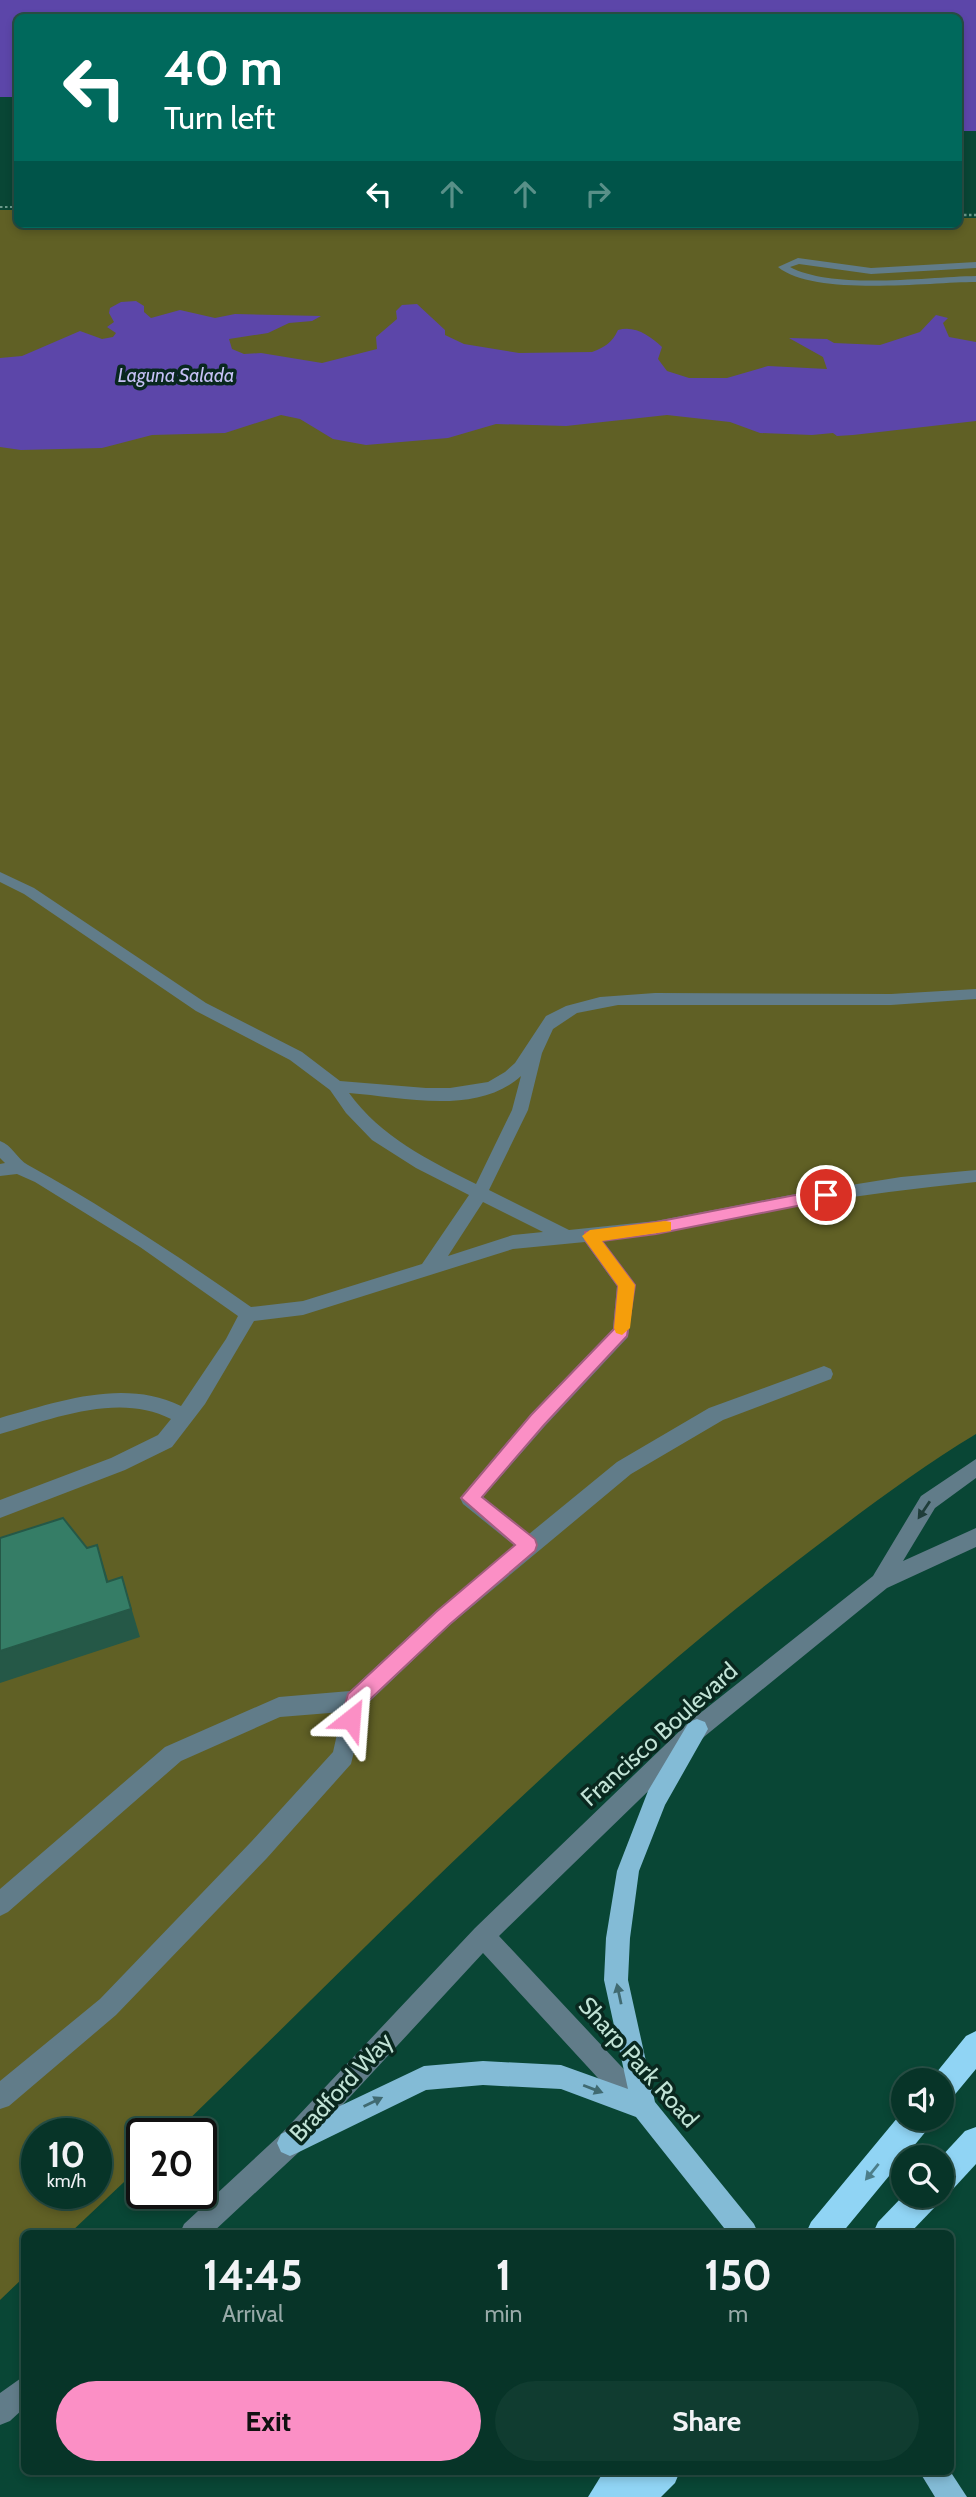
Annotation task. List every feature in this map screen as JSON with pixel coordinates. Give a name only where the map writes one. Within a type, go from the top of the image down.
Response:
[{"type":"highway","points":[[954,2073],[976,2046]]},
{"type":"highway","points":[[824,2230],[906,2131]]},
{"type":"highway","points":[[954,2165],[976,2142]]},
{"type":"highway","points":[[893,2230],[913,2208]]},
{"type":"highway","points":[[605,2497],[623,2475]]},
{"type":"highway","points":[[638,2497],[659,2475]]},
{"type":"main road","points":[[643,2109],[616,1980],[618,1938],[628,1871],[656,1799],[697,1729]]},
{"type":"main road","points":[[290,2143],[424,2078],[483,2073],[561,2077],[643,2109]]},
{"type":"main road","name":"Sharp Park Road","points":[[643,2109],[669,2136],[743,2230]]},
{"type":"main road","points":[[936,2475],[953,2497]]},
{"type":"street","points":[[976,265],[872,271],[798,261],[783,267],[800,275],[839,280],[976,279]]},
{"type":"street","points":[[0,876],[29,891],[201,1007],[296,1056],[336,1086],[352,1110],[379,1136],[422,1164],[581,1237],[626,1285],[622,1332],[538,1420],[470,1498],[528,1545]]},
{"type":"street","points":[[426,1270],[449,1243],[520,1110],[530,1082],[536,1048],[547,1024],[564,1012],[600,1002],[715,998],[861,1000],[976,994]]},
{"type":"street","points":[[336,1086],[425,1094],[457,1094],[489,1088],[512,1076],[536,1048]]},
{"type":"street","points":[[0,1147],[19,1168],[146,1242],[247,1314],[303,1308],[513,1242],[670,1226],[889,1185],[976,1176]]},
{"type":"street","points":[[0,1170],[19,1168]]},
{"type":"street","points":[[0,1509],[118,1464],[165,1441],[233,1344],[247,1314]]},
{"type":"street","points":[[0,2097],[108,2007],[259,1850],[343,1757],[355,1701],[443,1618],[624,1468],[716,1414],[824,1374]]},
{"type":"street","points":[[0,1426],[68,1409],[141,1400],[162,1405],[184,1417]]},
{"type":"street","name":"Francisco Boulevard","points":[[880,1582],[928,1502],[976,1467]]},
{"type":"street","name":"Francisco Boulevard","points":[[483,1936],[697,1729],[880,1582],[976,1537]]},
{"type":"street","points":[[0,1904],[173,1754],[279,1707],[355,1701]]},
{"type":"street","name":"Sharp Park Road","points":[[483,1936],[643,2109]]},
{"type":"street","name":"Bradford Way","points":[[196,2230],[290,2143],[483,1936]]},
{"type":"street","points":[[0,2411],[21,2392]]},
{"type":"shaded area","points":[[0,210],[14,210],[14,228],[962,228],[962,218],[976,218],[976,1434],[912,1476],[810,1551],[643,1687],[484,1832],[190,2118],[126,2118],[126,2180],[112,2193],[112,2118],[21,2118],[21,2209],[95,2209],[73,2230],[21,2230],[21,2280],[0,2300]]},
{"type":"water","points":[[0,0],[976,0],[976,131],[962,131],[962,14],[14,14],[14,97],[0,97]]},
{"type":"water","name":"Laguna Salada","points":[[136,301],[144,306],[144,312],[151,318],[180,310],[215,318],[235,314],[321,316],[312,321],[289,323],[268,333],[229,339],[232,349],[244,354],[261,353],[322,363],[377,349],[376,337],[397,319],[396,311],[402,305],[417,304],[445,330],[445,335],[464,344],[519,353],[592,352],[608,344],[618,330],[630,329],[647,335],[662,347],[658,359],[667,371],[689,378],[727,378],[768,366],[827,369],[823,357],[789,338],[880,345],[920,332],[936,315],[948,318],[943,323],[949,337],[976,342],[976,421],[837,436],[833,433],[760,433],[730,422],[667,415],[566,426],[496,424],[448,438],[366,445],[333,439],[300,419],[281,415],[225,433],[152,435],[102,448],[21,450],[0,447],[0,358],[22,356],[80,331],[102,339],[113,337],[116,333],[107,327],[114,322],[109,313],[110,308],[121,302]]},
{"type":"building","points":[[63,1518],[87,1548],[97,1545],[107,1582],[122,1577],[131,1609],[0,1651],[0,1538]]},
{"type":"slow traffic","points":[[622,1328],[626,1285],[590,1236],[665,1227]]},
{"type":"route","points":[[351,1719],[355,1701],[443,1618],[528,1545],[470,1498],[538,1420],[622,1332],[626,1285],[590,1236],[751,1212],[826,1195]]}]
